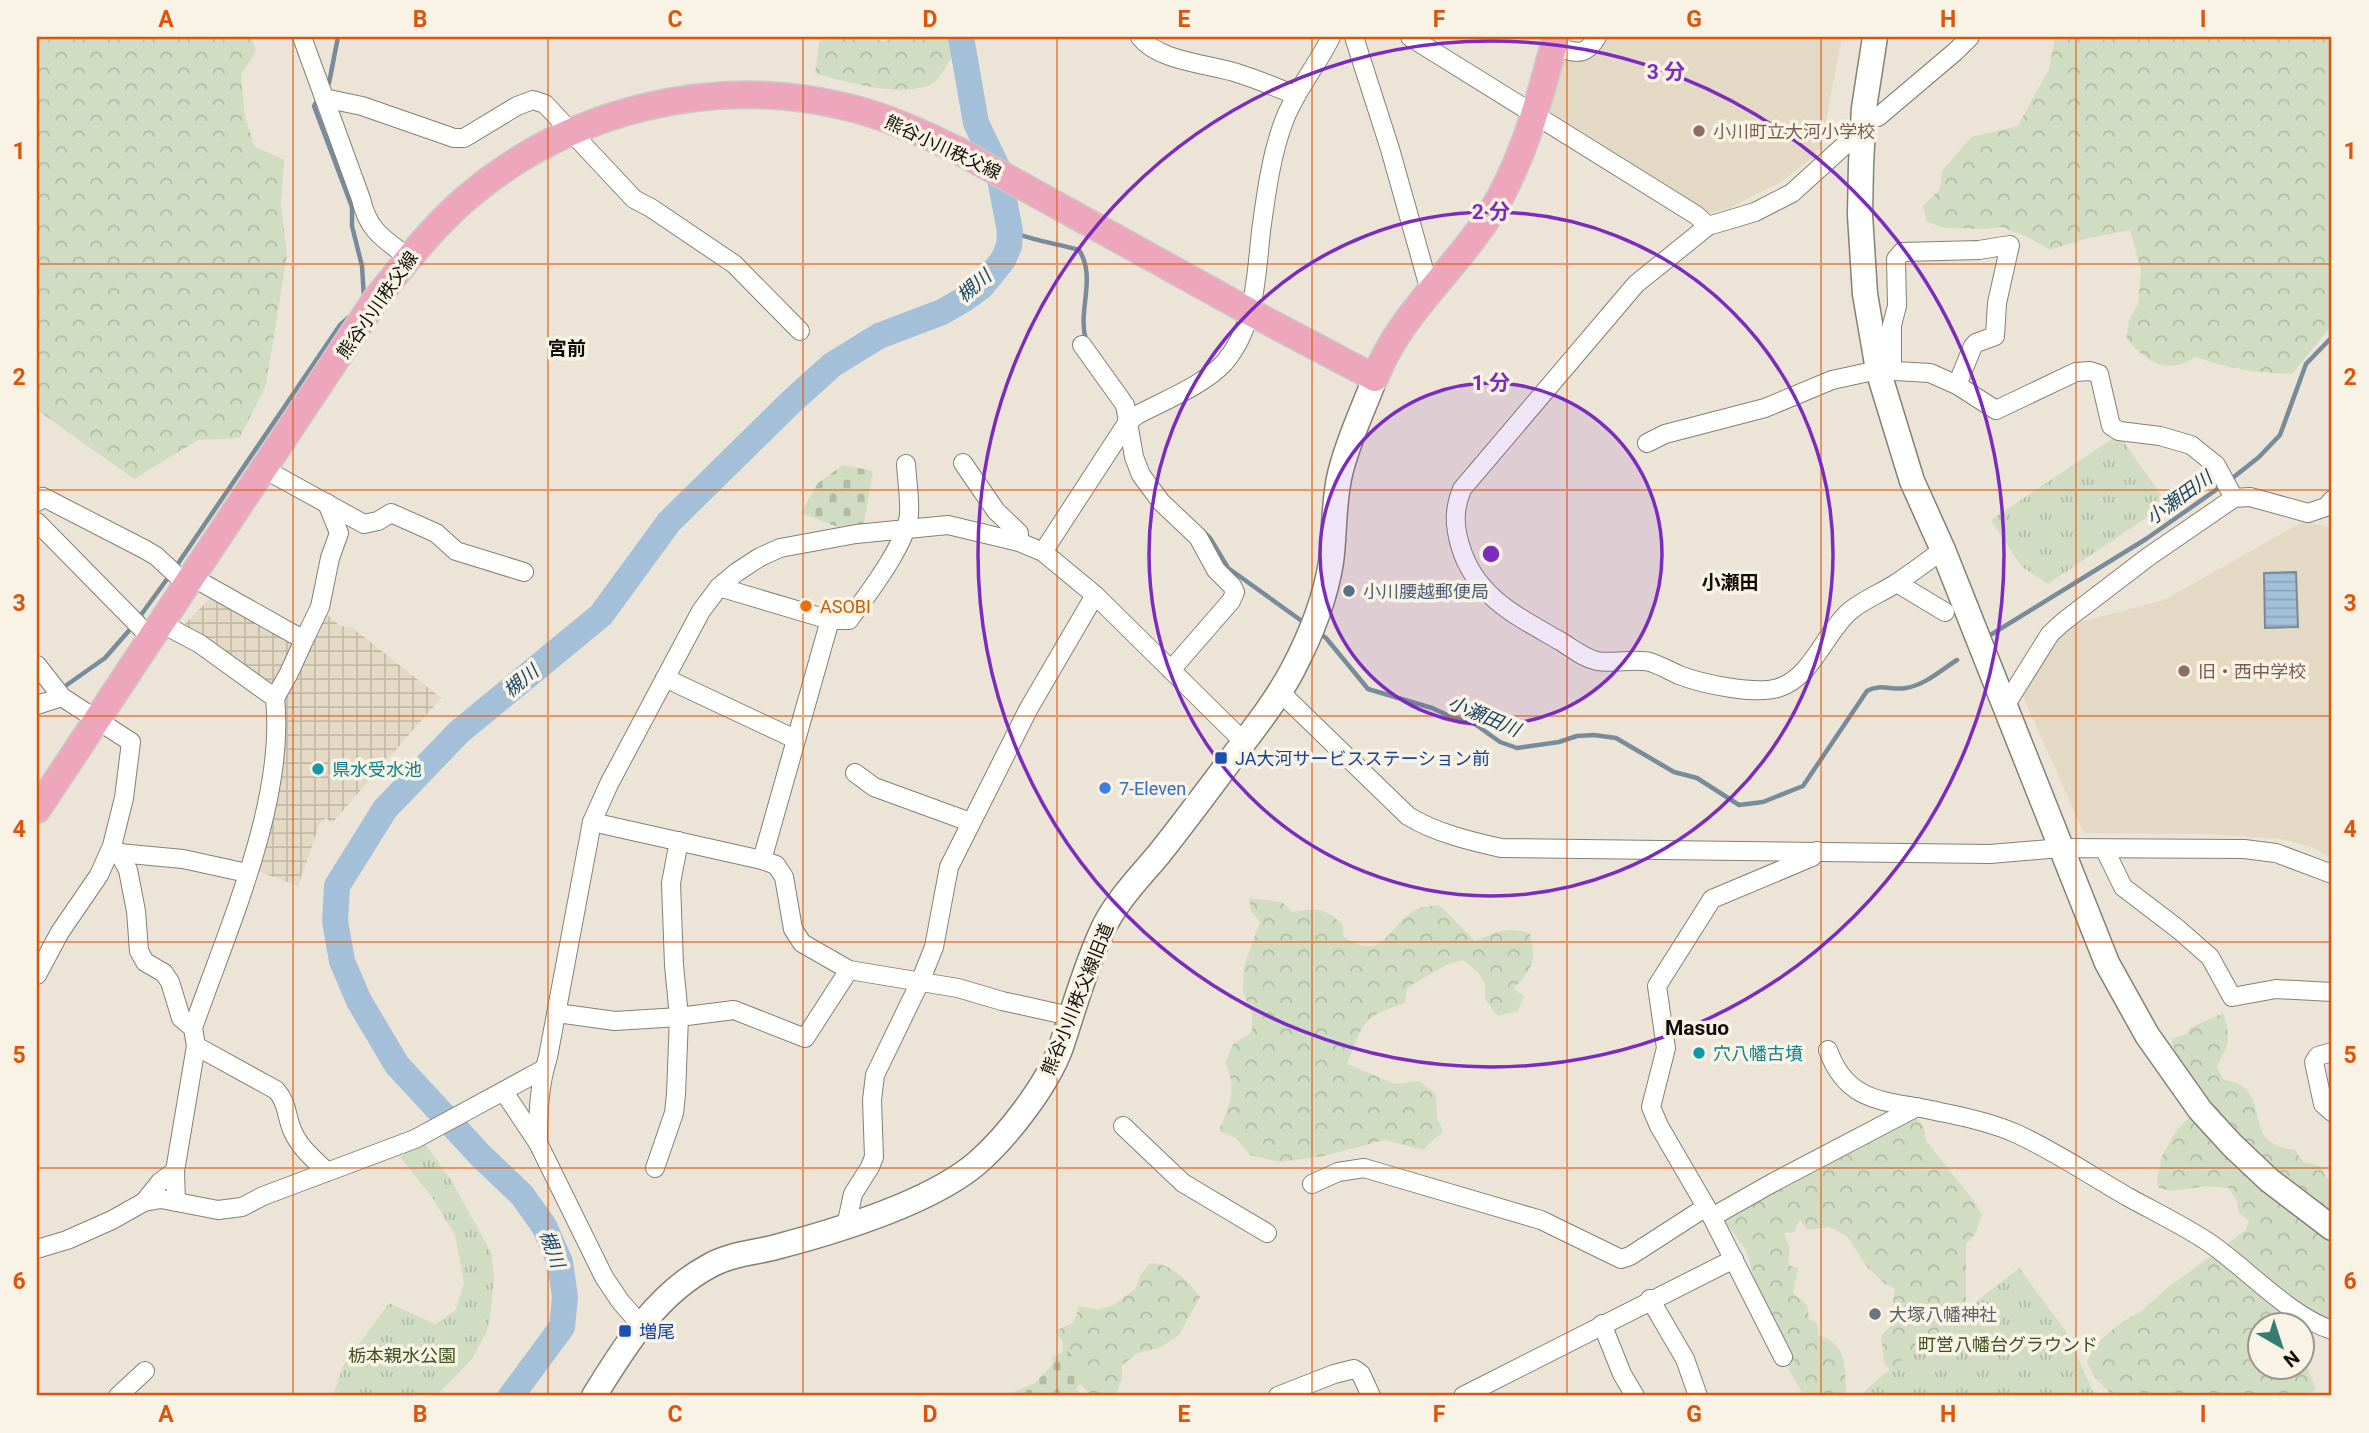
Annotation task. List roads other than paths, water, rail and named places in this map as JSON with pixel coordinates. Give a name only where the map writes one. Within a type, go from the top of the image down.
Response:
[{"type":"main road","points":[[1375,377],[1391,344],[1492,211],[1517,166],[1536,113],[1554,42]]},
{"type":"main road","name":"熊谷小川秩父線","points":[[37,810],[156,631],[187,579],[264,470],[376,299],[409,257],[445,217],[487,181],[522,157],[572,131],[626,111],[690,97],[773,95],[832,104],[882,117],[919,131],[1026,187],[1250,312],[1375,377]]},
{"type":"street","points":[[302,37],[361,199],[364,216],[377,233],[409,257]]},
{"type":"street","points":[[1140,37],[1148,48],[1240,74],[1296,95]]},
{"type":"street","points":[[1043,552],[1128,423],[1137,415],[1207,377],[1224,363],[1235,345],[1250,312],[1256,287],[1271,168],[1283,121],[1331,37]]},
{"type":"street","points":[[1354,37],[1387,138],[1430,291]]},
{"type":"street","points":[[1410,37],[1536,113],[1696,215],[1709,226]]},
{"type":"street","points":[[1554,42],[1583,52],[1589,50],[1597,37]]},
{"type":"street","points":[[1875,37],[1864,107],[1860,215],[1865,294],[1912,481],[1943,550],[2107,963],[2147,1035],[2200,1110],[2232,1145],[2269,1180],[2332,1228]]},
{"type":"street","points":[[1878,117],[1970,37]]},
{"type":"street","points":[[324,98],[362,106],[454,138],[464,138],[517,106],[533,100],[545,104],[634,199],[734,264],[800,331]]},
{"type":"street","points":[[1847,143],[1792,193],[1755,212],[1709,226],[1636,284],[1462,489],[1455,506],[1455,529],[1462,555],[1483,591],[1581,655],[1596,660],[1650,662],[1682,677],[1729,687],[1754,689],[1777,688],[1796,677],[1813,660],[1836,625],[1850,611],[1897,583],[1943,550]]},
{"type":"street","points":[[1885,370],[1896,306],[1896,259],[1902,252],[1979,250],[2010,245],[1997,303],[1995,337],[1976,342],[1956,385]]},
{"type":"street","points":[[1082,345],[1125,405],[1134,457],[1147,483],[1161,502],[1198,537],[1216,570],[1232,586],[1235,593],[1171,670]]},
{"type":"street","points":[[1647,443],[1665,434],[1765,408],[1832,380],[1885,370],[1930,373],[1956,385],[1996,410],[2076,372],[2090,370],[2099,374],[2111,426],[2119,431],[2161,436],[2191,445],[2216,465],[2234,498]]},
{"type":"street","name":"熊谷小川秩父線旧道","points":[[594,1396],[624,1345],[640,1324],[666,1299],[709,1266],[737,1255],[776,1247],[846,1226],[942,1188],[978,1162],[1042,1086],[1060,1048],[1102,929],[1280,692],[1310,638],[1324,596],[1331,560],[1335,497],[1346,449],[1375,377]]},
{"type":"street","points":[[963,463],[996,511],[1019,533],[1019,542]]},
{"type":"street","points":[[719,587],[830,620],[849,621],[888,564],[905,530],[909,516],[906,464]]},
{"type":"street","points":[[264,470],[364,524],[378,522],[391,513],[436,533],[456,551],[524,572]]},
{"type":"street","points":[[37,502],[43,497],[144,548],[187,579],[304,640]]},
{"type":"street","points":[[2005,706],[2050,634],[2063,622],[2148,557],[2234,498],[2250,498],[2308,513],[2326,506],[2332,500]]},
{"type":"street","points":[[176,1202],[175,1171],[194,1037],[259,837],[276,747],[275,698],[320,607],[330,558],[340,533],[327,503]]},
{"type":"street","points":[[37,522],[156,631],[200,644],[275,698]]},
{"type":"street","points":[[538,1143],[542,1070],[548,1057],[557,1013],[592,822],[609,784],[701,611],[719,587],[760,557],[780,548],[856,534],[948,525],[1019,542],[1043,552],[1095,595],[1244,742]]},
{"type":"street","points":[[1897,583],[1945,612]]},
{"type":"street","points":[[846,1226],[853,1194],[874,1157],[872,1100],[875,1075],[920,982],[933,947],[949,867],[1029,708],[1095,595]]},
{"type":"street","points":[[762,860],[830,620]]},
{"type":"street","points":[[37,665],[62,697],[131,742],[115,849],[60,932],[37,975]]},
{"type":"street","points":[[665,678],[795,739]]},
{"type":"street","points":[[1280,692],[1408,817],[1469,841],[1501,848],[1990,854],[2061,848],[2244,849],[2276,853],[2332,874]]},
{"type":"street","points":[[37,705],[62,697]]},
{"type":"street","points":[[855,773],[874,787],[971,822]]},
{"type":"street","points":[[592,822],[776,865],[784,877],[793,929],[802,943],[849,970],[958,988],[1070,1016]]},
{"type":"street","points":[[655,1168],[674,1113],[679,1017],[671,883],[679,841]]},
{"type":"street","points":[[115,849],[183,859],[247,873]]},
{"type":"street","points":[[115,849],[128,870],[136,912],[139,951],[145,962],[164,973],[170,982],[181,1018],[194,1037],[276,1090],[283,1098],[292,1132],[309,1155],[327,1172]]},
{"type":"street","points":[[2105,850],[2123,887],[2210,957],[2232,997],[2276,989],[2332,992]]},
{"type":"street","points":[[1783,1357],[1734,1259],[1651,1107],[1666,1048],[1657,986],[1712,899],[1812,857],[1817,851]]},
{"type":"street","points":[[557,1013],[615,1021],[734,1010],[805,1038],[849,970]]},
{"type":"street","points":[[1828,1050],[1843,1079],[1859,1093],[1891,1104],[1975,1120],[2017,1134],[2210,1243],[2298,1311],[2332,1330]]},
{"type":"street","points":[[2332,1052],[2318,1056],[2314,1062],[2323,1104],[2332,1112]]},
{"type":"street","points":[[37,1249],[67,1240],[144,1202],[161,1199],[218,1210],[242,1207],[415,1139],[542,1070]]},
{"type":"street","points":[[504,1092],[538,1143],[604,1277],[640,1324]]},
{"type":"street","points":[[1312,1184],[1338,1172],[1364,1168],[1541,1220],[1621,1259],[1917,1107]]},
{"type":"street","points":[[1123,1126],[1183,1183],[1267,1233]]},
{"type":"street","points":[[144,1202],[160,1182],[175,1171]]},
{"type":"street","points":[[1463,1396],[1650,1299],[1734,1259]]},
{"type":"street","points":[[1650,1299],[1685,1359],[1698,1396]]},
{"type":"street","points":[[1602,1324],[1622,1374],[1635,1396]]},
{"type":"street","points":[[1278,1396],[1354,1369],[1362,1374],[1371,1396]]},
{"type":"street","points":[[118,1396],[145,1371]]},
{"type":"water","points":[[2296,572],[2298,627],[2265,628],[2264,573]]},
{"type":"waterway","points":[[324,88],[329,83],[338,37]]},
{"type":"waterway","name":"槻川","points":[[511,1396],[562,1327],[565,1297],[560,1262],[544,1226],[522,1195],[481,1156],[397,1065],[359,1001],[342,961],[335,921],[337,886],[385,809],[459,732],[601,615],[669,522],[791,402],[832,365],[879,336],[942,312],[963,300],[981,287],[1003,260],[1009,246],[1010,231],[998,169],[976,123],[961,37]]},
{"type":"waterway","points":[[318,99],[314,106],[352,207],[352,226],[362,266],[364,298]]},
{"type":"waterway","name":"小瀬田川","points":[[1010,231],[1079,250],[1084,261],[1087,283],[1084,318],[1086,340]]},
{"type":"waterway","points":[[175,568],[340,325],[349,317]]},
{"type":"waterway","name":"小瀬田川","points":[[2230,480],[2259,457],[2280,435],[2306,364],[2332,337]]},
{"type":"waterway","name":"小瀬田川","points":[[1992,634],[2146,539],[2223,485]]},
{"type":"waterway","name":"小瀬田川","points":[[1203,531],[1228,568],[1306,624]]},
{"type":"waterway","points":[[138,619],[170,575]]},
{"type":"waterway","points":[[61,689],[105,658],[133,626]]},
{"type":"waterway","name":"小瀬田川","points":[[1319,633],[1368,689],[1472,722],[1500,742],[1517,748],[1559,742],[1577,736],[1616,738],[1674,772],[1697,778],[1739,805],[1763,802],[1803,786],[1867,691],[1913,686],[1957,660]]},
{"type":"place","name":"小川町立大河小学校","points":[[1699,131]]},
{"type":"place","name":"小川腰越郵便局","points":[[1349,591]]},
{"type":"place","name":"ASOBI","points":[[806,606]]},
{"type":"place","name":"旧・西中学校","points":[[2184,671]]},
{"type":"place","name":"JA大河サービスステーション前","points":[[1221,758]]},
{"type":"place","name":"県水受水池","points":[[318,769]]},
{"type":"place","name":"7-Eleven","points":[[1105,788]]},
{"type":"place","name":"穴八幡古墳","points":[[1699,1053]]},
{"type":"place","name":"大塚八幡神社","points":[[1875,1314]]},
{"type":"place","name":"増尾","points":[[625,1331]]},
{"type":"district","name":"宮前","points":[[567,348]]},
{"type":"district","name":"小瀬田","points":[[1730,582]]},
{"type":"district","name":"Masuo","points":[[1697,1028]]},
{"type":"park label","name":"町営八幡台グラウンド","points":[[2008,1344]]},
{"type":"park label","name":"栃本親水公園","points":[[402,1355]]}]
